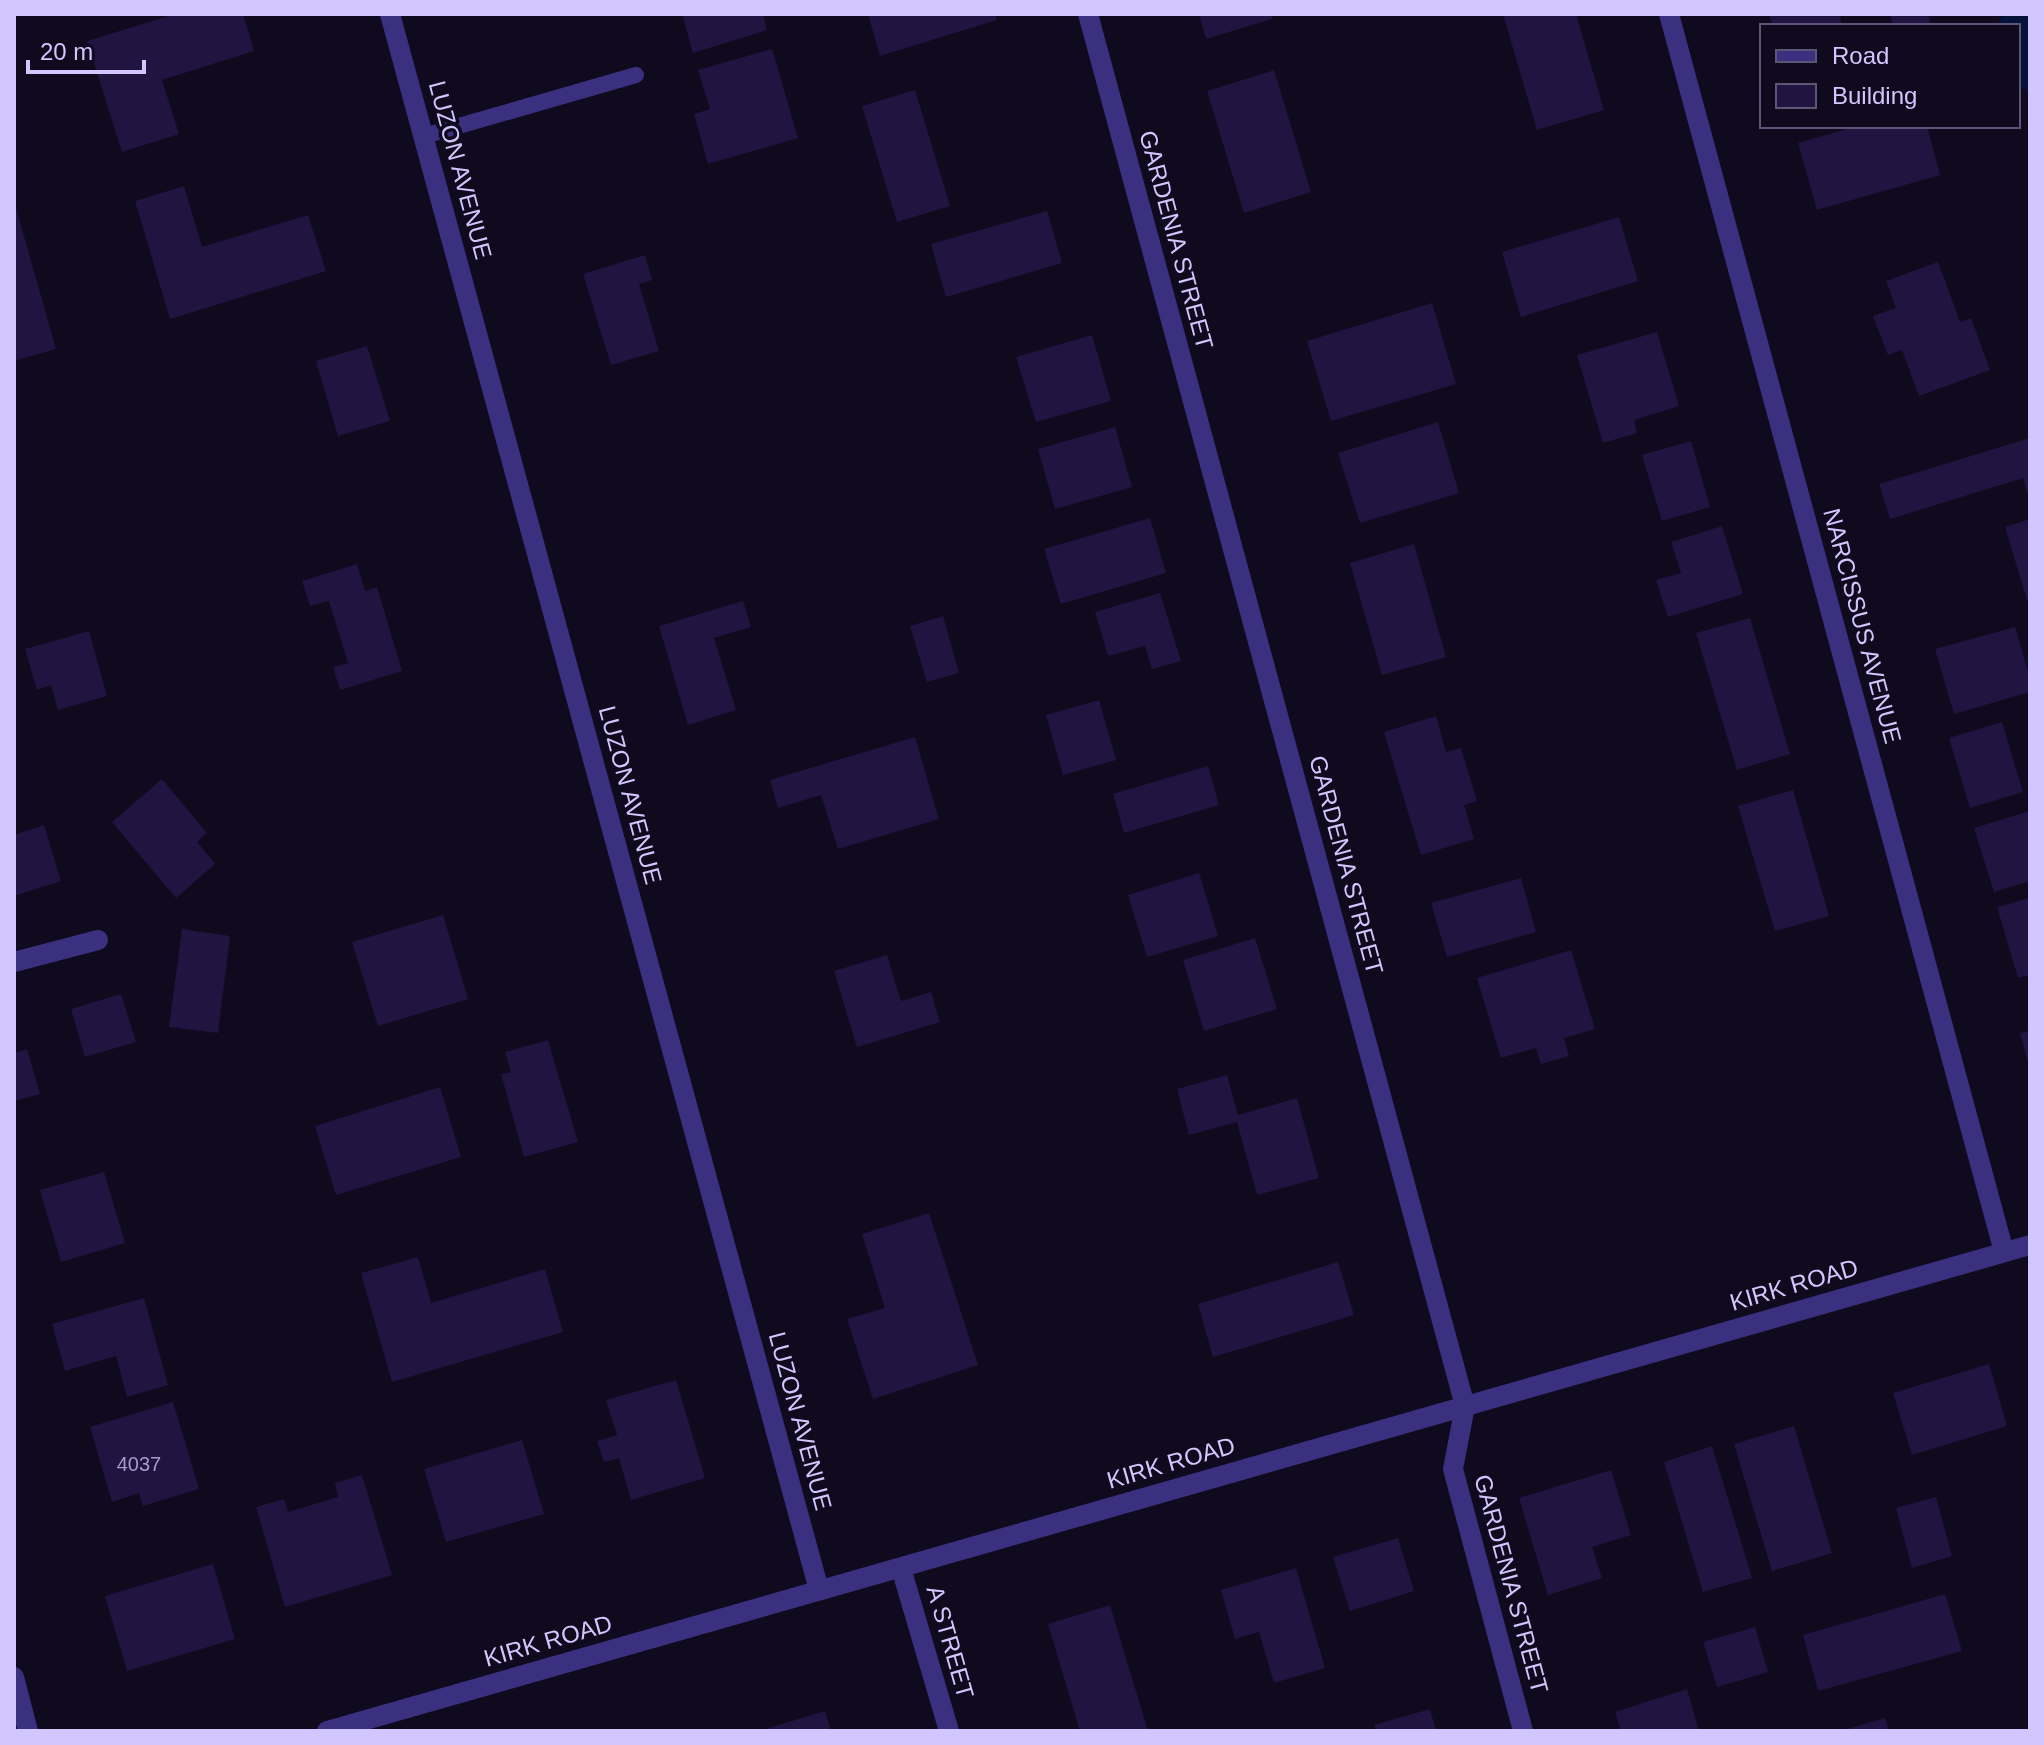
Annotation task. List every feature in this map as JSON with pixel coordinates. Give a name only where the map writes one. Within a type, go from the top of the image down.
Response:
[{"type":"street","name":"LUZON AVENUE","points":[[390,14],[819,1590]]},
{"type":"street","name":"GARDENIA STREET","points":[[1088,14],[1465,1406],[1453,1469],[1523,1731]]},
{"type":"street","name":"NARCISSUS AVENUE","points":[[1669,14],[2004,1252]]},
{"type":"street","points":[[14,962],[98,940]]},
{"type":"street","name":"KIRK ROAD","points":[[327,1731],[2030,1245]]},
{"type":"street","name":"A STREET","points":[[901,1568],[949,1731]]},
{"type":"street","points":[[14,1677],[28,1731]]},
{"type":"lane","points":[[424,136],[636,75]]},
{"type":"building","points":[[175,14],[243,14],[254,51],[162,80],[179,134],[122,152],[87,41]]},
{"type":"building","points":[[682,14],[763,14],[767,30],[693,53]]},
{"type":"building","points":[[868,14],[995,14],[997,20],[880,56]]},
{"type":"building","points":[[1199,14],[1271,14],[1272,19],[1206,39]]},
{"type":"building","points":[[1503,14],[1576,14],[1604,110],[1537,130]]},
{"type":"building","points":[[1769,14],[1839,14],[1842,24],[1772,24]]},
{"type":"building","points":[[1890,14],[1928,14],[1930,24],[1892,24]]},
{"type":"building","points":[[772,49],[798,138],[708,164],[694,114],[710,109],[698,70]]},
{"type":"building","points":[[1274,70],[1311,192],[1244,213],[1207,91]]},
{"type":"building","points":[[915,90],[950,206],[897,222],[862,106]]},
{"type":"building","points":[[1850,128],[1928,128],[1940,175],[1817,210],[1798,143]]},
{"type":"building","points":[[184,186],[202,247],[308,215],[326,271],[170,319],[135,201]]},
{"type":"building","points":[[14,201],[56,349],[14,361]]},
{"type":"building","points":[[1047,211],[1062,263],[946,297],[931,244]]},
{"type":"building","points":[[1619,217],[1638,281],[1521,317],[1502,252]]},
{"type":"building","points":[[645,255],[652,280],[639,284],[659,351],[611,365],[583,274]]},
{"type":"building","points":[[1938,262],[1960,322],[1971,318],[1990,370],[1919,396],[1902,350],[1888,355],[1873,316],[1896,308],[1886,281]]},
{"type":"building","points":[[1432,303],[1456,384],[1331,421],[1307,341]]},
{"type":"building","points":[[1657,332],[1679,406],[1634,420],[1637,433],[1603,443],[1577,355]]},
{"type":"building","points":[[1092,335],[1111,401],[1036,422],[1016,357]]},
{"type":"building","points":[[367,346],[390,421],[338,436],[316,361]]},
{"type":"building","points":[[1438,422],[1459,493],[1360,523],[1338,453]]},
{"type":"building","points":[[1115,427],[1132,487],[1055,509],[1038,449]]},
{"type":"building","points":[[2030,438],[2030,491],[2027,492],[2023,478],[1890,519],[1879,484]]},
{"type":"building","points":[[1691,441],[1710,507],[1662,521],[1642,455]]},
{"type":"building","points":[[1150,518],[1166,573],[1061,604],[1044,549]]},
{"type":"building","points":[[2030,519],[2030,599],[2027,600],[2005,527]]},
{"type":"building","points":[[1722,526],[1743,594],[1668,617],[1656,580],[1681,573],[1671,542]]},
{"type":"building","points":[[1414,544],[1446,657],[1382,675],[1350,563]]},
{"type":"building","points":[[357,564],[365,591],[377,587],[402,671],[340,690],[333,667],[348,663],[329,601],[310,606],[302,581]]},
{"type":"building","points":[[1160,593],[1181,661],[1152,669],[1145,646],[1108,656],[1095,612]]},
{"type":"building","points":[[743,601],[751,627],[714,638],[736,710],[688,725],[659,626]]},
{"type":"building","points":[[943,616],[959,673],[927,682],[910,626]]},
{"type":"building","points":[[1750,618],[1790,754],[1737,770],[1696,633]]},
{"type":"building","points":[[2015,627],[2030,678],[2030,692],[1954,714],[1935,649]]},
{"type":"building","points":[[89,631],[107,696],[58,710],[51,685],[37,690],[25,649]]},
{"type":"building","points":[[1099,700],[1116,760],[1063,775],[1046,715]]},
{"type":"building","points":[[1436,716],[1446,752],[1461,748],[1477,801],[1464,805],[1474,839],[1421,855],[1384,732]]},
{"type":"building","points":[[2002,722],[2023,792],[1970,808],[1949,738]]},
{"type":"building","points":[[915,737],[939,819],[838,849],[821,795],[778,808],[770,780]]},
{"type":"building","points":[[1208,766],[1219,805],[1124,833],[1113,794]]},
{"type":"building","points":[[162,779],[207,833],[197,842],[215,864],[176,898],[112,822]]},
{"type":"building","points":[[1793,790],[1829,916],[1775,931],[1738,806]]},
{"type":"building","points":[[2030,811],[2030,881],[1994,892],[1974,828]]},
{"type":"building","points":[[44,825],[61,881],[14,896],[14,835]]},
{"type":"building","points":[[1199,873],[1218,936],[1147,957],[1128,895]]},
{"type":"building","points":[[1521,878],[1536,932],[1447,957],[1431,903]]},
{"type":"building","points":[[2030,898],[2030,975],[2018,978],[1997,907]]},
{"type":"building","points":[[443,915],[468,999],[378,1026],[352,942]]},
{"type":"building","points":[[182,929],[230,936],[218,1033],[169,1027]]},
{"type":"building","points":[[1255,938],[1277,1009],[1204,1031],[1183,960]]},
{"type":"building","points":[[1571,950],[1595,1029],[1564,1038],[1569,1056],[1541,1064],[1536,1048],[1501,1058],[1477,978]]},
{"type":"building","points":[[887,955],[901,1001],[931,992],[940,1022],[857,1047],[834,971]]},
{"type":"building","points":[[121,994],[136,1042],[85,1057],[71,1009]]},
{"type":"building","points":[[2030,1031],[2030,1066],[2029,1066],[2020,1033]]},
{"type":"building","points":[[548,1040],[578,1142],[524,1157],[501,1074],[511,1072],[505,1052]]},
{"type":"building","points":[[27,1049],[40,1094],[14,1101],[14,1053]]},
{"type":"building","points":[[1227,1075],[1238,1115],[1297,1098],[1319,1178],[1257,1195],[1237,1122],[1189,1135],[1177,1089]]},
{"type":"building","points":[[440,1087],[461,1157],[336,1195],[315,1126]]},
{"type":"building","points":[[104,1172],[125,1243],[61,1262],[40,1190]]},
{"type":"building","points":[[929,1213],[978,1365],[873,1399],[847,1319],[885,1308],[862,1234]]},
{"type":"building","points":[[418,1257],[431,1303],[545,1269],[563,1332],[392,1382],[361,1273]]},
{"type":"building","points":[[1338,1262],[1354,1315],[1213,1357],[1198,1304]]},
{"type":"building","points":[[144,1298],[168,1385],[127,1397],[116,1356],[65,1371],[52,1324]]},
{"type":"building","points":[[1989,1364],[2007,1426],[1912,1455],[1893,1393]]},
{"type":"building","points":[[676,1380],[705,1478],[631,1500],[619,1458],[604,1462],[597,1441],[617,1435],[606,1400]]},
{"type":"building","points":[[173,1402],[199,1489],[143,1506],[139,1493],[112,1502],[90,1427]]},
{"type":"building","points":[[1794,1426],[1832,1553],[1772,1571],[1734,1444]]},
{"type":"building","points":[[522,1440],[544,1514],[446,1542],[424,1469]]},
{"type":"building","points":[[1712,1446],[1752,1578],[1703,1592],[1664,1462]]},
{"type":"building","points":[[1611,1470],[1631,1535],[1592,1547],[1602,1578],[1548,1595],[1519,1498]]},
{"type":"building","points":[[362,1475],[392,1575],[285,1607],[256,1507],[284,1499],[288,1512],[338,1497],[335,1483]]},
{"type":"building","points":[[1936,1497],[1952,1556],[1912,1568],[1896,1508]]},
{"type":"building","points":[[1398,1538],[1414,1591],[1350,1611],[1333,1557]]},
{"type":"building","points":[[213,1564],[235,1639],[127,1671],[105,1596]]},
{"type":"building","points":[[1296,1568],[1325,1668],[1274,1683],[1259,1632],[1235,1639],[1221,1590]]},
{"type":"building","points":[[1945,1594],[1962,1651],[1818,1691],[1803,1635]]},
{"type":"building","points":[[1110,1605],[1148,1731],[1080,1731],[1048,1624]]},
{"type":"building","points":[[1755,1627],[1768,1672],[1717,1687],[1703,1642]]},
{"type":"building","points":[[1687,1689],[1699,1731],[1621,1731],[1615,1712]]},
{"type":"building","points":[[1430,1709],[1436,1731],[1376,1731],[1374,1725]]},
{"type":"building","points":[[825,1711],[831,1731],[762,1731],[762,1730]]},
{"type":"building","points":[[1885,1718],[1889,1731],[1844,1731],[1844,1730]]},
{"type":"waterway","points":[[2020,36],[2030,70]]}]
